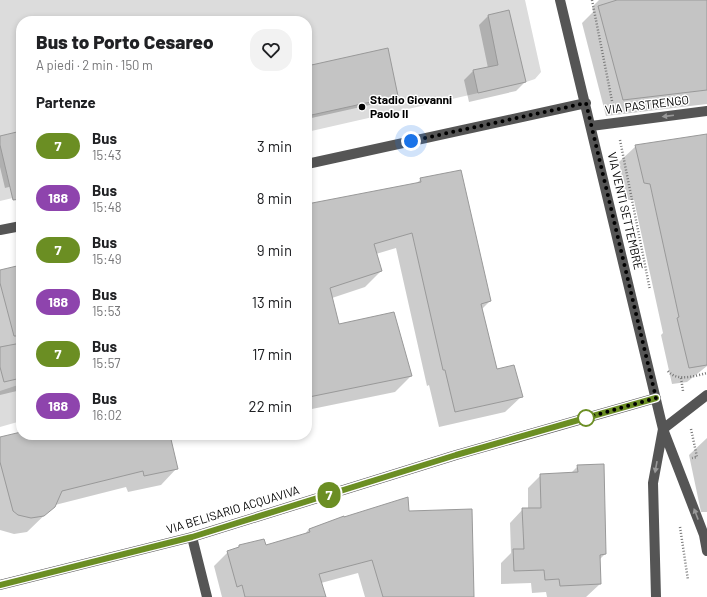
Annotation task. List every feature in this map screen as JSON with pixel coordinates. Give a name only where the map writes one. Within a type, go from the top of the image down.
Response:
[{"type":"street","name":"VIA VENTI SETTEMBRE","points":[[560,0],[586,103],[663,429],[705,535],[707,551]]},
{"type":"street","points":[[312,163],[586,103]]},
{"type":"street","name":"VIA PASTRENGO","points":[[591,126],[707,111]]},
{"type":"street","points":[[0,230],[16,227]]},
{"type":"street","points":[[663,429],[703,401],[707,395]]},
{"type":"street","name":"VIA BELISARIO ACQUAVIVA","points":[[0,585],[192,537],[456,455],[656,398]]},
{"type":"street","name":"VIA VENTI SETTEMBRE","points":[[656,597],[653,483],[663,429]]},
{"type":"street","points":[[192,537],[207,597]]},
{"type":"path","points":[[592,0],[651,292]]},
{"type":"path","points":[[667,368],[669,373],[681,378],[707,373]]},
{"type":"shaded area","name":"Stadio Giovanni Paolo II","points":[[0,0],[525,0],[541,72],[535,79],[312,131],[312,16],[16,16],[16,197],[0,201]]},
{"type":"shaded area","points":[[16,386],[16,422],[0,427],[0,391]]},
{"type":"building","points":[[617,0],[707,0],[707,90],[623,100],[598,6]]},
{"type":"building","points":[[509,10],[526,82],[478,93],[473,70],[498,65],[488,15]]},
{"type":"building","points":[[388,48],[398,96],[312,115],[312,65]]},
{"type":"building","points":[[16,132],[16,200],[13,200],[0,145],[0,136]]},
{"type":"building","points":[[707,134],[707,365],[689,368],[677,318],[679,317],[650,184],[644,183],[635,145]]},
{"type":"building","points":[[461,170],[491,301],[481,304],[497,369],[514,365],[523,397],[455,412],[445,370],[443,370],[412,233],[374,244],[382,271],[330,288],[339,324],[394,312],[412,376],[312,396],[312,203],[421,182],[420,178]]},
{"type":"building","points":[[16,266],[16,336],[14,336],[0,283],[0,270]]},
{"type":"building","points":[[16,344],[16,379],[4,382],[0,367],[0,347]]},
{"type":"building","points":[[16,433],[16,440],[171,440],[178,469],[144,476],[143,471],[62,491],[55,507],[44,516],[31,518],[18,515],[13,511],[0,462],[0,437]]},
{"type":"building","points":[[604,464],[606,554],[600,555],[601,584],[560,586],[559,579],[545,580],[544,570],[514,571],[513,549],[524,549],[522,508],[541,508],[540,474],[578,472],[577,465]]},
{"type":"building","points":[[408,497],[409,511],[472,509],[474,597],[383,597],[372,560],[319,574],[326,597],[245,597],[242,585],[237,587],[227,551],[239,547],[239,545],[264,539],[266,545],[310,532],[309,529],[344,516]]},
{"type":"bus line","name":"7","points":[[0,585],[192,537],[456,455],[656,398]]},
{"type":"place","name":"Stadio Giovanni Paolo II","points":[[362,107]]},
{"type":"route","points":[[411,141],[586,103],[656,398],[586,418]]}]
